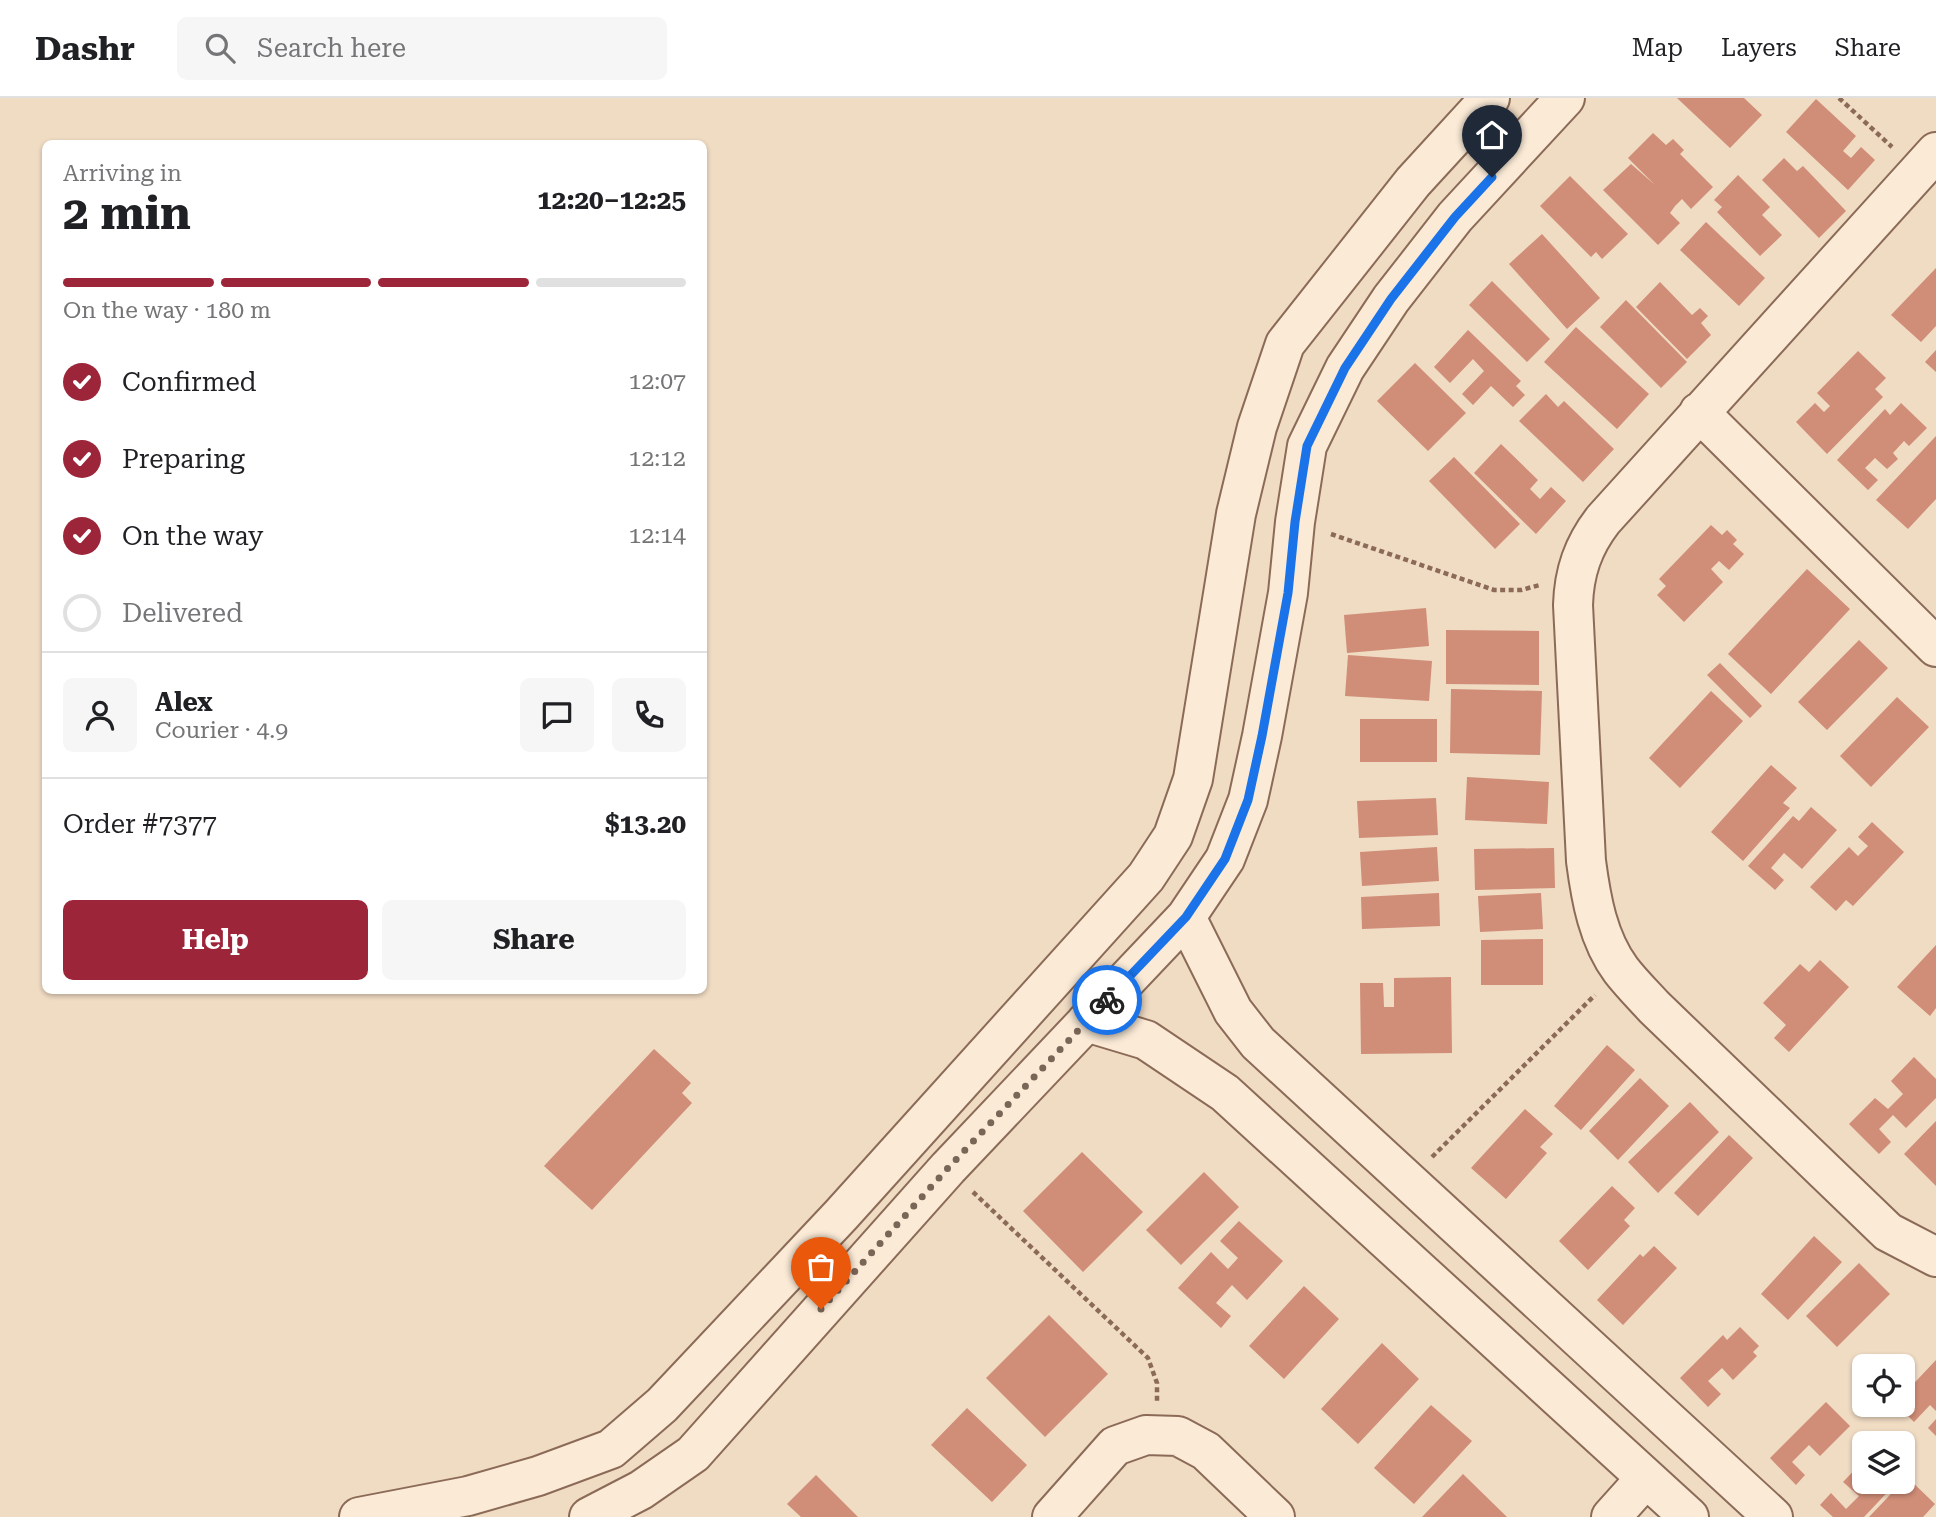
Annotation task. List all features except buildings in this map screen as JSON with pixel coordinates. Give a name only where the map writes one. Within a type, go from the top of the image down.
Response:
[{"type":"street","points":[[359,1517],[468,1496],[538,1476],[611,1449],[662,1405],[841,1215],[1146,877],[1173,836],[1193,779],[1236,514],[1257,427],[1285,344],[1413,182],[1490,98]]},
{"type":"street","points":[[589,1517],[641,1490],[693,1454],[948,1168],[1186,917],[1225,859],[1248,800],[1288,593],[1295,522],[1307,446],[1345,368],[1391,299],[1455,217],[1565,98]]},
{"type":"street","points":[[1927,161],[1603,520],[1584,550],[1578,567],[1573,605],[1586,861],[1591,899],[1602,936],[1620,969],[1654,1007],[1888,1232],[1936,1257]]},
{"type":"street","points":[[1413,182],[1455,217]]},
{"type":"street","points":[[1699,412],[1936,647]]},
{"type":"street","points":[[1186,917],[1233,1012],[1258,1043],[1773,1517]]},
{"type":"street","points":[[1086,1022],[1146,1040],[1225,1093],[1689,1517]]},
{"type":"street","points":[[841,1215],[876,1247]]},
{"type":"street","points":[[1052,1517],[1115,1446],[1146,1434],[1178,1437],[1206,1451],[1275,1517]]},
{"type":"street","points":[[1611,1517],[1646,1478]]},
{"type":"path","points":[[1839,98],[1927,161]]},
{"type":"path","points":[[1295,522],[1493,590],[1521,590],[1545,584],[1578,567]]},
{"type":"path","points":[[1408,1181],[1620,969]]},
{"type":"path","points":[[948,1168],[1148,1358],[1157,1383],[1157,1410],[1146,1434]]},
{"type":"way so far","points":[[821,1309],[948,1168],[1107,1000]]},
{"type":"route","points":[[1107,1000],[1186,917],[1225,859],[1248,800],[1288,593],[1295,522],[1307,446],[1345,368],[1391,299],[1455,217],[1492,177]]}]
